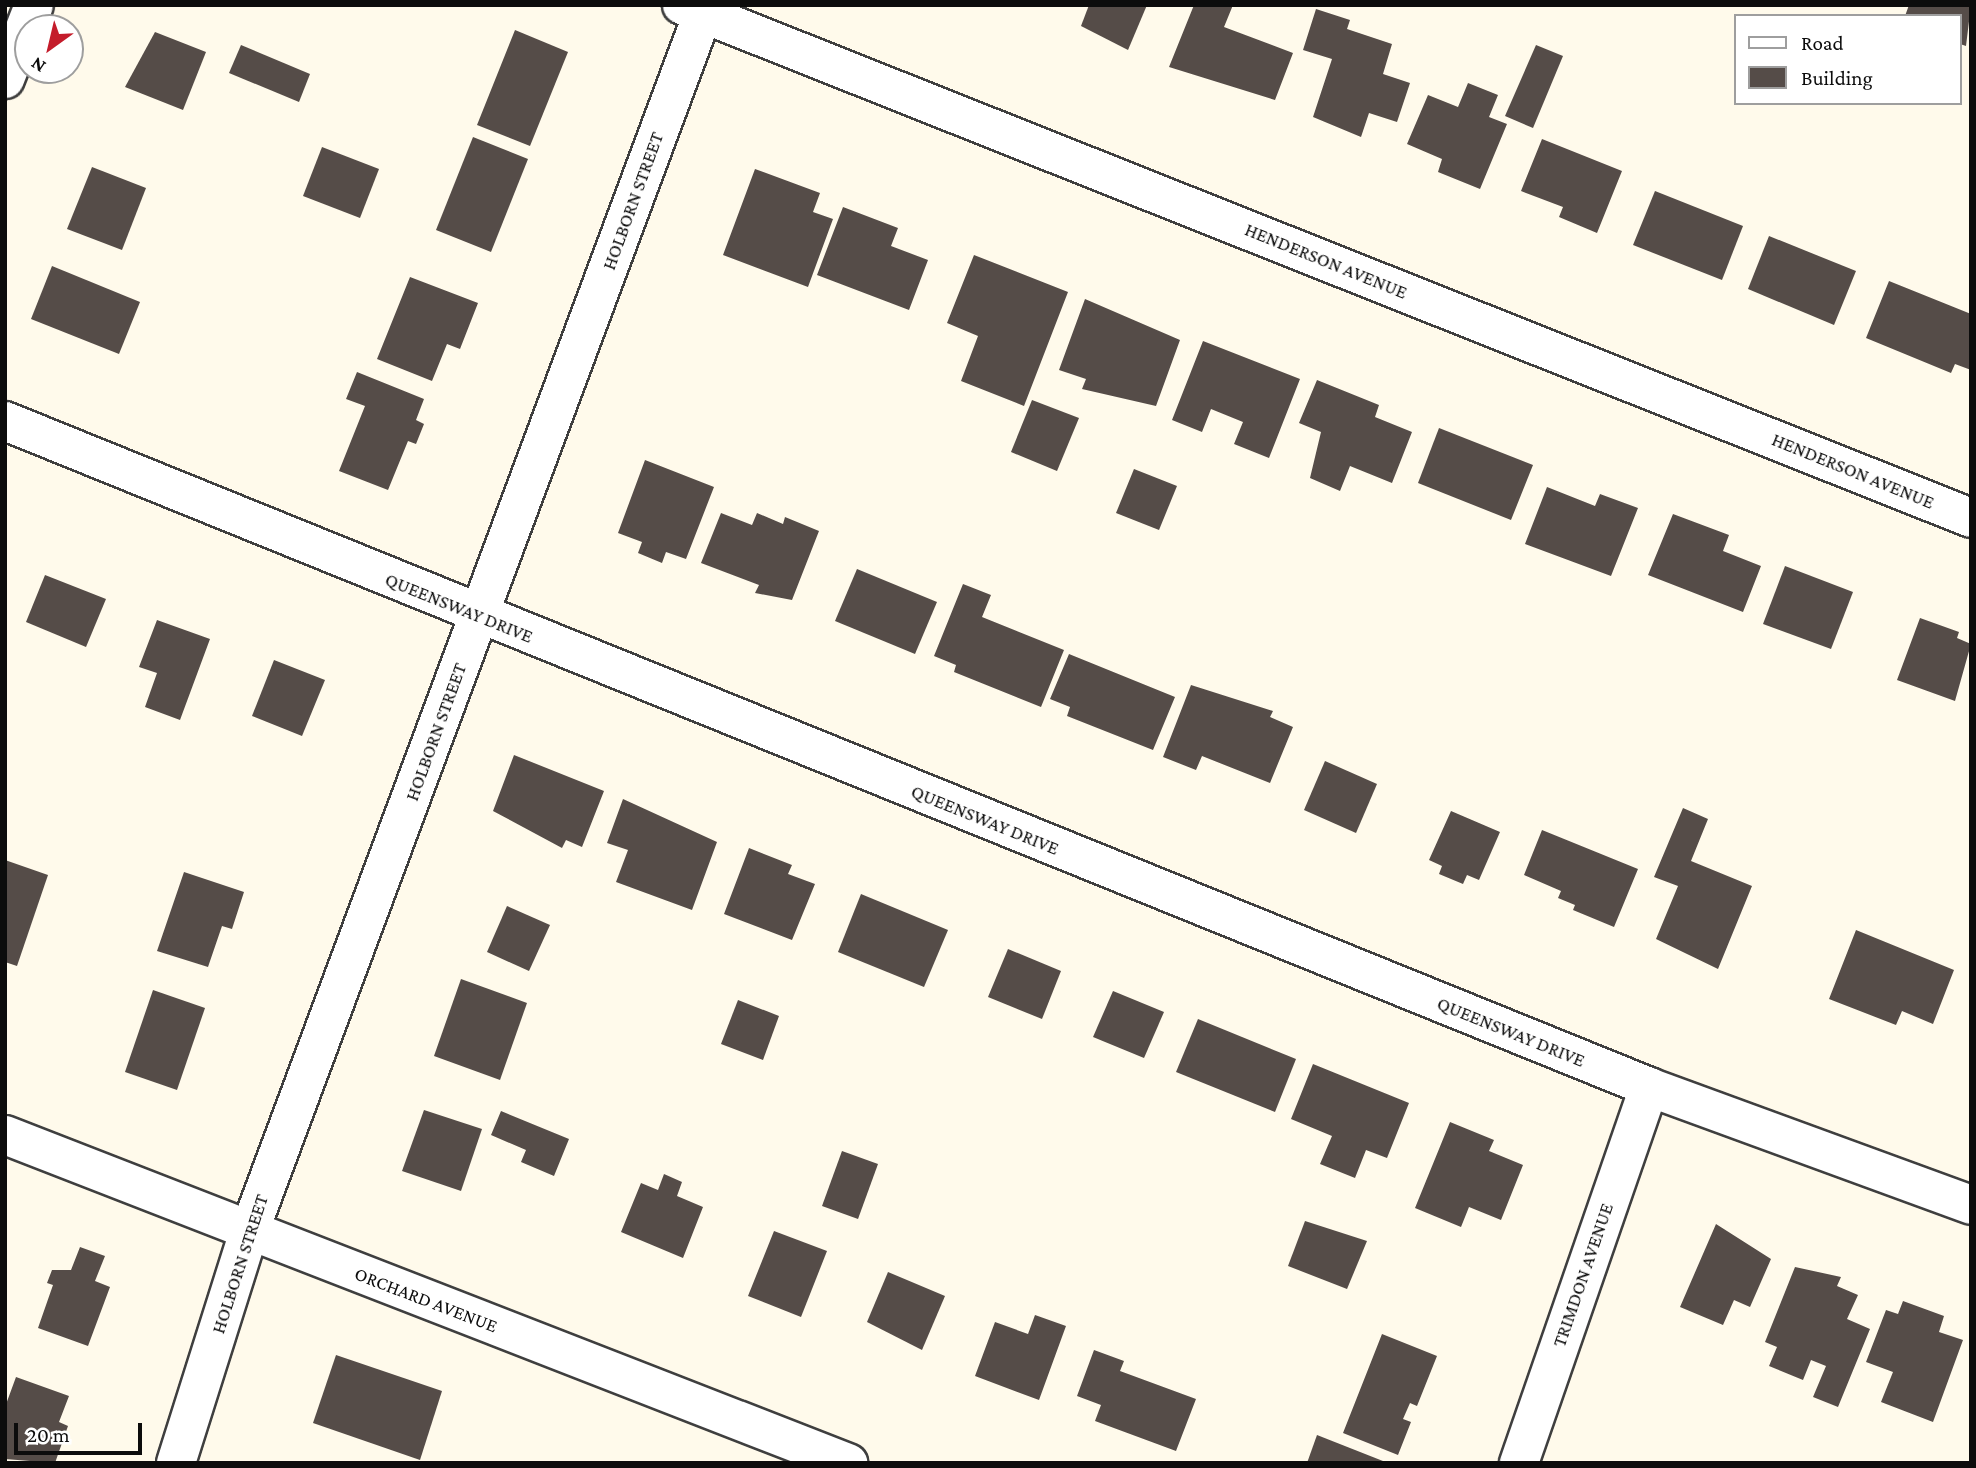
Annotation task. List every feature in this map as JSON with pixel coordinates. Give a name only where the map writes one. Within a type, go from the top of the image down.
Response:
[{"type":"street","points":[[5,79],[34,5]]},
{"type":"street","name":"HENDERSON AVENUE","points":[[697,8],[1971,518]]},
{"type":"street","name":"HOLBORN STREET","points":[[176,1463],[249,1232],[479,616],[697,8]]},
{"type":"street","name":"QUEENSWAY DRIVE","points":[[5,421],[479,616],[1648,1087],[1971,1205]]},
{"type":"street","name":"TRIMDON AVENUE","points":[[1519,1463],[1648,1087]]},
{"type":"street","name":"ORCHARD AVENUE","points":[[5,1135],[840,1461]]},
{"type":"building","points":[[1089,5],[1147,5],[1128,50],[1081,26]]},
{"type":"building","points":[[1194,5],[1233,5],[1224,27],[1293,53],[1275,100],[1169,67]]},
{"type":"building","points":[[1909,5],[1971,5],[1966,46],[1962,45],[1962,14],[1906,14]]},
{"type":"building","points":[[1316,9],[1350,20],[1347,29],[1392,44],[1383,74],[1410,83],[1397,122],[1369,113],[1361,137],[1313,117],[1332,59],[1303,50]]},
{"type":"building","points":[[515,30],[568,52],[530,146],[477,125]]},
{"type":"building","points":[[155,32],[206,52],[183,110],[125,87]]},
{"type":"building","points":[[241,45],[310,74],[299,102],[229,73]]},
{"type":"building","points":[[1536,45],[1563,56],[1533,128],[1505,116]]},
{"type":"building","points":[[1468,83],[1498,95],[1489,117],[1507,124],[1480,189],[1438,172],[1442,159],[1407,144],[1428,95],[1458,107]]},
{"type":"building","points":[[473,137],[528,159],[491,252],[436,230]]},
{"type":"building","points":[[1542,139],[1622,171],[1597,233],[1559,217],[1563,207],[1521,191]]},
{"type":"building","points":[[322,147],[379,169],[360,218],[303,196]]},
{"type":"building","points":[[92,167],[146,188],[122,250],[67,229]]},
{"type":"building","points":[[755,169],[820,193],[813,212],[833,219],[808,287],[723,255]]},
{"type":"building","points":[[1655,191],[1743,226],[1722,280],[1633,245]]},
{"type":"building","points":[[843,207],[898,228],[891,246],[928,260],[909,310],[817,275]]},
{"type":"building","points":[[1769,236],[1856,271],[1834,325],[1748,289]]},
{"type":"building","points":[[974,255],[1068,292],[1024,406],[961,381],[978,336],[947,323]]},
{"type":"building","points":[[52,266],[140,302],[119,354],[31,319]]},
{"type":"building","points":[[410,277],[478,303],[460,349],[447,344],[432,381],[377,359]]},
{"type":"building","points":[[1889,281],[1971,314],[1971,370],[1955,364],[1951,373],[1866,338]]},
{"type":"building","points":[[1085,299],[1180,340],[1156,406],[1082,389],[1086,379],[1059,370]]},
{"type":"building","points":[[1203,341],[1300,379],[1269,458],[1234,444],[1243,422],[1211,409],[1202,432],[1172,420]]},
{"type":"building","points":[[357,372],[424,399],[416,420],[424,424],[416,444],[408,441],[388,490],[339,471],[365,406],[346,399]]},
{"type":"building","points":[[1317,380],[1379,405],[1375,417],[1412,432],[1392,483],[1350,466],[1340,491],[1310,478],[1321,432],[1299,423]]},
{"type":"building","points":[[1032,400],[1079,418],[1057,471],[1011,452]]},
{"type":"building","points":[[1439,428],[1533,465],[1511,520],[1418,483]]},
{"type":"building","points":[[645,460],[714,487],[686,559],[666,552],[662,563],[638,553],[642,542],[618,533]]},
{"type":"building","points":[[1134,469],[1177,486],[1159,530],[1116,513]]},
{"type":"building","points":[[1547,487],[1595,506],[1600,494],[1638,508],[1611,576],[1525,544]]},
{"type":"building","points":[[721,513],[752,525],[757,513],[783,524],[785,517],[819,531],[792,600],[755,593],[759,585],[701,563]]},
{"type":"building","points":[[1673,514],[1729,535],[1723,551],[1761,566],[1743,612],[1648,575]]},
{"type":"building","points":[[1785,566],[1853,592],[1831,649],[1763,624]]},
{"type":"building","points":[[857,569],[937,602],[915,654],[835,621]]},
{"type":"building","points":[[45,575],[106,599],[86,647],[26,622]]},
{"type":"building","points":[[963,584],[991,595],[982,617],[1064,650],[1041,707],[954,672],[956,665],[934,656]]},
{"type":"building","points":[[1920,618],[1959,632],[1957,638],[1971,644],[1955,701],[1897,680]]},
{"type":"building","points":[[157,620],[210,639],[180,720],[145,707],[157,673],[139,667]]},
{"type":"building","points":[[1069,654],[1175,697],[1153,750],[1067,716],[1070,707],[1050,699]]},
{"type":"building","points":[[274,660],[325,680],[302,736],[252,716]]},
{"type":"building","points":[[1191,685],[1273,711],[1270,717],[1293,727],[1270,783],[1202,756],[1196,770],[1163,757]]},
{"type":"building","points":[[514,755],[604,791],[582,847],[566,840],[562,848],[493,811]]},
{"type":"building","points":[[1325,761],[1377,784],[1356,833],[1304,810]]},
{"type":"building","points":[[623,799],[717,842],[692,910],[616,882],[628,850],[607,843]]},
{"type":"building","points":[[1683,808],[1708,819],[1691,861],[1752,886],[1718,969],[1656,939],[1678,886],[1654,877]]},
{"type":"building","points":[[1451,811],[1500,832],[1479,880],[1467,875],[1463,884],[1439,874],[1442,866],[1429,860]]},
{"type":"building","points":[[1542,830],[1638,869],[1614,927],[1573,910],[1575,905],[1558,898],[1561,891],[1524,875]]},
{"type":"building","points":[[749,848],[792,865],[788,874],[815,884],[792,940],[724,914]]},
{"type":"building","points":[[5,860],[48,875],[17,966],[5,962]]},
{"type":"building","points":[[184,872],[244,892],[232,929],[222,926],[208,967],[157,951]]},
{"type":"building","points":[[861,894],[948,930],[924,987],[838,952]]},
{"type":"building","points":[[507,906],[550,925],[529,971],[487,952]]},
{"type":"building","points":[[1856,930],[1954,970],[1933,1024],[1902,1011],[1896,1025],[1829,999]]},
{"type":"building","points":[[1008,949],[1061,971],[1042,1019],[988,997]]},
{"type":"building","points":[[461,979],[527,1003],[500,1080],[434,1056]]},
{"type":"building","points":[[153,990],[205,1008],[177,1090],[125,1072]]},
{"type":"building","points":[[1113,991],[1164,1012],[1144,1058],[1093,1037]]},
{"type":"building","points":[[738,1000],[779,1016],[763,1060],[721,1044]]},
{"type":"building","points":[[1198,1019],[1296,1059],[1275,1112],[1176,1072]]},
{"type":"building","points":[[1313,1064],[1409,1103],[1387,1158],[1366,1150],[1355,1178],[1320,1164],[1332,1136],[1291,1119]]},
{"type":"building","points":[[424,1110],[482,1129],[461,1191],[402,1171]]},
{"type":"building","points":[[501,1111],[569,1139],[554,1176],[521,1162],[526,1150],[491,1135]]},
{"type":"building","points":[[1450,1122],[1494,1140],[1489,1151],[1523,1165],[1501,1220],[1469,1207],[1461,1227],[1415,1208]]},
{"type":"building","points":[[842,1151],[878,1164],[858,1219],[822,1206]]},
{"type":"building","points":[[664,1174],[682,1182],[677,1196],[703,1207],[683,1258],[621,1232],[641,1183],[658,1190]]},
{"type":"building","points":[[1305,1221],[1367,1241],[1347,1289],[1288,1266]]},
{"type":"building","points":[[1716,1224],[1771,1259],[1750,1307],[1734,1300],[1723,1325],[1680,1307]]},
{"type":"building","points":[[774,1231],[827,1251],[801,1317],[748,1296]]},
{"type":"building","points":[[80,1247],[105,1256],[95,1281],[110,1287],[88,1346],[38,1328],[53,1285],[47,1283],[52,1270],[71,1270]]},
{"type":"building","points":[[1795,1267],[1841,1277],[1837,1286],[1858,1295],[1847,1319],[1870,1329],[1838,1407],[1813,1397],[1826,1366],[1811,1360],[1803,1380],[1769,1366],[1777,1347],[1765,1342]]},
{"type":"building","points":[[888,1272],[945,1296],[922,1350],[867,1322]]},
{"type":"building","points":[[1903,1301],[1944,1316],[1939,1332],[1963,1340],[1933,1422],[1881,1402],[1893,1372],[1866,1362],[1886,1310],[1898,1314]]},
{"type":"building","points":[[1035,1315],[1066,1326],[1039,1400],[975,1376],[995,1322],[1028,1334]]},
{"type":"building","points":[[1382,1334],[1437,1356],[1417,1406],[1410,1403],[1403,1419],[1411,1422],[1398,1455],[1343,1433]]},
{"type":"building","points":[[1094,1350],[1124,1361],[1120,1371],[1196,1399],[1176,1451],[1095,1421],[1101,1405],[1077,1396]]},
{"type":"building","points":[[336,1355],[442,1391],[420,1460],[313,1423]]},
{"type":"building","points":[[16,1377],[69,1396],[59,1422],[68,1426],[55,1463],[5,1459],[5,1407]]},
{"type":"building","points":[[1317,1435],[1388,1463],[1307,1463]]}]
